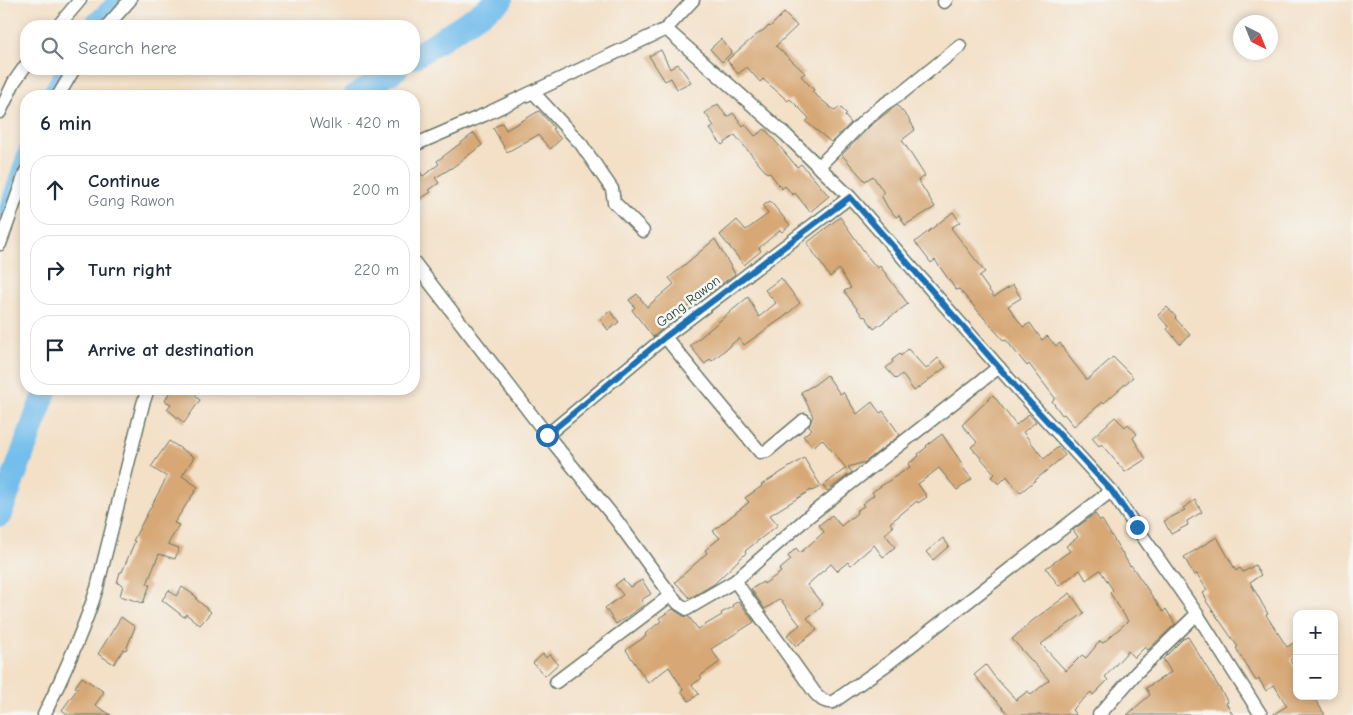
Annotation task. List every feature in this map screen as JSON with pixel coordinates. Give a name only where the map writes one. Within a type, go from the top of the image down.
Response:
[{"type":"street","points":[[63,20],[80,0]]},
{"type":"street","points":[[112,20],[130,0]]},
{"type":"street","points":[[420,142],[484,115],[666,29],[693,0]]},
{"type":"street","points":[[666,29],[786,135],[850,197],[999,367],[1111,490],[1197,614],[1260,715]]},
{"type":"street","points":[[818,167],[866,118],[883,104],[903,92],[960,46]]},
{"type":"street","points":[[0,112],[20,74]]},
{"type":"street","points":[[62,90],[70,75]]},
{"type":"street","points":[[533,92],[581,144],[612,189],[614,202],[642,231]]},
{"type":"street","points":[[0,244],[20,188]]},
{"type":"street","name":"Gang Rawon","points":[[547,435],[665,337],[850,197]]},
{"type":"street","points":[[420,270],[547,435],[617,522],[671,595],[679,604],[687,609],[735,581],[809,516],[999,367]]},
{"type":"street","points":[[665,337],[760,452],[767,451],[804,420]]},
{"type":"street","points":[[44,715],[90,611],[146,395]]},
{"type":"street","points":[[735,581],[816,693],[827,702],[833,702],[886,665],[1111,490]]},
{"type":"street","points":[[556,682],[671,595]]},
{"type":"street","points":[[1098,715],[1137,672],[1197,614]]},
{"type":"building","points":[[784,13],[797,26],[776,46],[805,73],[801,76],[814,90],[812,92],[835,111],[840,107],[847,114],[845,116],[851,123],[831,142],[806,122],[809,118],[790,99],[788,101],[763,79],[760,82],[747,67],[738,74],[727,60],[755,36],[770,27]]},
{"type":"building","points":[[721,39],[732,52],[722,62],[710,49]]},
{"type":"building","points":[[661,50],[670,69],[678,64],[691,82],[677,89],[671,78],[665,81],[649,56]]},
{"type":"building","points":[[718,104],[727,117],[733,113],[743,126],[745,124],[755,136],[765,129],[797,167],[801,164],[829,196],[810,212],[795,193],[793,195],[785,186],[782,189],[735,135],[722,145],[710,129],[714,126],[705,113]]},
{"type":"building","points":[[897,105],[909,119],[915,130],[902,140],[925,176],[918,180],[935,207],[905,225],[899,215],[896,217],[888,208],[881,195],[884,193],[873,176],[865,181],[842,155],[871,125]]},
{"type":"building","points":[[539,111],[561,139],[550,149],[538,135],[507,152],[493,128],[502,123],[506,130]]},
{"type":"building","points":[[474,133],[482,145],[435,178],[439,183],[429,190],[431,192],[420,199],[420,172],[423,176],[439,164],[437,161]]},
{"type":"building","points":[[770,201],[790,225],[782,232],[780,230],[759,248],[761,251],[744,265],[720,235],[737,220],[746,230],[768,214],[763,206]]},
{"type":"building","points":[[953,212],[960,222],[951,228],[985,272],[979,276],[994,297],[1013,285],[1021,298],[1008,306],[1023,327],[1030,323],[1042,340],[1047,336],[1056,346],[1060,343],[1087,380],[1113,357],[1133,377],[1074,426],[1064,414],[1062,415],[1052,401],[1055,398],[1029,364],[1027,366],[959,289],[956,290],[935,260],[931,263],[915,242]]},
{"type":"building","points":[[840,217],[868,257],[877,268],[880,266],[908,304],[874,329],[844,291],[851,288],[839,269],[830,277],[807,243]]},
{"type":"building","points":[[715,239],[735,274],[702,299],[660,326],[662,329],[653,337],[632,310],[635,307],[629,300],[637,294],[647,307],[674,284],[669,278]]},
{"type":"building","points":[[781,278],[800,303],[784,317],[744,345],[739,338],[712,361],[710,359],[705,364],[690,346],[748,297],[759,317],[776,303],[765,290]]},
{"type":"building","points":[[1167,307],[1190,335],[1180,344],[1167,329],[1169,327],[1158,315]]},
{"type":"building","points":[[610,311],[619,322],[608,330],[600,319]]},
{"type":"building","points":[[908,349],[926,369],[938,358],[946,367],[914,391],[902,374],[896,379],[886,368],[893,362],[892,360],[900,354],[901,356]]},
{"type":"building","points":[[827,375],[840,394],[843,392],[857,414],[872,402],[880,413],[883,411],[900,435],[865,462],[848,467],[852,472],[827,491],[823,486],[846,468],[822,439],[813,447],[803,436],[812,429],[809,426],[813,416],[801,392]]},
{"type":"building","points":[[168,395],[196,395],[200,400],[184,423],[167,409],[171,404],[165,401]]},
{"type":"building","points":[[993,395],[1016,425],[1029,414],[1036,422],[1023,432],[1044,459],[1058,447],[1065,455],[1020,493],[1007,476],[999,484],[991,477],[995,474],[971,447],[977,442],[962,425]]},
{"type":"building","points":[[1115,417],[1125,427],[1128,424],[1137,434],[1133,438],[1146,459],[1125,472],[1101,444],[1099,446],[1092,438]]},
{"type":"building","points":[[942,434],[963,465],[962,467],[972,479],[957,490],[939,468],[918,484],[927,497],[918,503],[917,501],[890,523],[893,527],[885,534],[895,547],[883,557],[874,545],[851,565],[848,562],[837,571],[831,564],[807,585],[823,605],[807,618],[817,630],[796,646],[787,635],[800,625],[780,599],[765,609],[751,589],[763,582],[764,584],[781,572],[779,570],[791,560],[788,556],[796,548],[800,553],[824,532],[819,525],[832,515],[841,526],[864,506],[862,504],[874,495],[872,492],[910,467],[908,464],[919,456],[918,454],[926,446]]},
{"type":"building","points":[[169,441],[194,457],[182,476],[198,487],[174,523],[179,525],[168,544],[179,548],[175,559],[159,554],[147,584],[150,585],[143,603],[120,596],[123,585],[117,583],[120,572],[122,572],[135,541],[133,541],[167,477],[151,467]]},
{"type":"building","points":[[804,458],[821,486],[770,515],[778,525],[745,551],[746,553],[714,584],[690,598],[675,582],[707,553],[705,550],[720,538],[713,531],[749,502],[745,498],[761,485]]},
{"type":"building","points":[[1195,500],[1202,512],[1187,521],[1188,525],[1171,534],[1164,521],[1185,510],[1183,508]]},
{"type":"building","points":[[1095,514],[1100,521],[1102,520],[1130,566],[1163,612],[1166,609],[1175,624],[1148,650],[1145,647],[1134,658],[1128,651],[1105,677],[1108,680],[1093,695],[1091,692],[1072,710],[1076,715],[1009,715],[974,675],[986,665],[1016,700],[1028,691],[1031,695],[1049,680],[1012,639],[1032,621],[1070,593],[1084,613],[1041,644],[1066,671],[1082,655],[1086,658],[1100,641],[1103,643],[1128,621],[1110,593],[1113,590],[1100,570],[1086,580],[1080,570],[1059,586],[1046,568],[1070,551],[1066,546],[1078,537],[1073,530]]},
{"type":"building","points":[[1217,537],[1236,571],[1240,568],[1243,572],[1255,565],[1261,575],[1250,582],[1268,614],[1266,615],[1287,647],[1293,643],[1293,658],[1290,660],[1293,665],[1293,700],[1316,700],[1325,715],[1272,715],[1287,706],[1274,685],[1266,691],[1259,679],[1256,681],[1236,648],[1238,647],[1206,601],[1203,593],[1207,590],[1197,574],[1194,575],[1184,557]]},
{"type":"building","points":[[943,538],[949,546],[933,560],[926,552]]},
{"type":"building","points":[[623,579],[630,587],[642,580],[651,594],[641,600],[644,605],[616,624],[605,608],[623,595],[615,585]]},
{"type":"building","points":[[182,587],[197,597],[196,599],[211,612],[200,625],[186,614],[184,617],[162,600],[169,590],[176,596]]},
{"type":"building","points":[[739,601],[754,622],[711,649],[720,662],[700,676],[702,678],[692,685],[699,694],[689,701],[681,691],[683,689],[669,667],[648,683],[626,650],[646,636],[645,634],[661,621],[659,618],[673,609],[683,616],[689,617],[698,629],[722,615],[721,613],[733,607],[732,605]]},
{"type":"building","points":[[121,617],[135,627],[126,650],[124,649],[114,664],[98,654]]},
{"type":"building","points":[[1188,637],[1228,702],[1226,703],[1233,715],[1127,715],[1150,695],[1146,688],[1171,672],[1163,659],[1183,639]]},
{"type":"building","points":[[543,654],[546,658],[550,654],[558,664],[545,676],[533,663]]},
{"type":"building","points":[[82,677],[104,692],[95,705],[111,715],[68,715],[62,710],[78,688],[75,687]]},
{"type":"waterway","points":[[94,20],[116,0]]},
{"type":"waterway","points":[[420,53],[501,0]]},
{"type":"waterway","points":[[51,90],[60,75]]},
{"type":"waterway","points":[[364,90],[387,75]]},
{"type":"waterway","points":[[5,212],[20,167]]},
{"type":"waterway","points":[[0,515],[44,395]]},
{"type":"route","points":[[547,435],[665,337],[850,197],[1023,395],[1111,490],[1137,527]]}]
